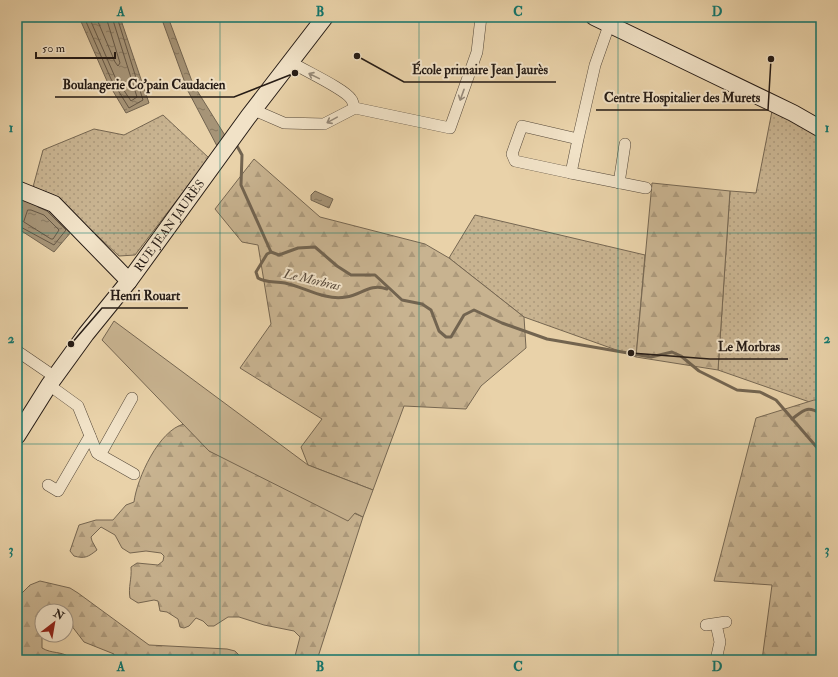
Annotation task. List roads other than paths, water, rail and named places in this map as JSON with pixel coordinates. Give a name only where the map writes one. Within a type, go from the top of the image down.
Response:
[{"type":"main road","name":"RUE JEAN JAURÈS","points":[[17,436],[52,381],[129,281],[254,110],[325,17]]},
{"type":"main road","points":[[601,20],[793,113],[821,129]]},
{"type":"main road","points":[[793,113],[821,118]]},
{"type":"main road","points":[[17,189],[54,204],[129,281]]},
{"type":"street","points":[[254,110],[284,123],[324,124],[355,108],[450,128],[477,52],[481,17]]},
{"type":"street","points":[[571,173],[595,65],[606,34],[601,20]]},
{"type":"street","points":[[291,62],[308,73],[332,85],[350,98],[355,108]]},
{"type":"street","points":[[578,139],[522,126],[512,154],[514,161],[646,188]]},
{"type":"street","points":[[619,183],[625,144]]},
{"type":"street","points":[[17,351],[78,406],[97,453],[134,474]]},
{"type":"street","points":[[100,455],[132,398]]},
{"type":"street","points":[[48,485],[58,491],[90,436]]},
{"type":"street","points":[[716,624],[720,642],[716,660]]},
{"type":"water","points":[[79,17],[120,17],[149,103],[126,113],[107,81]]},
{"type":"water","points":[[161,17],[168,17],[193,84],[226,137],[217,146],[188,91]]},
{"type":"water","points":[[315,191],[333,199],[329,208],[311,200],[311,195]]},
{"type":"water","points":[[22,196],[50,208],[72,231],[54,252],[17,228]]},
{"type":"waterway","name":"Le Morbras","points":[[237,146],[242,155],[241,185],[271,252],[279,255],[298,248],[315,247],[337,266],[351,275],[375,275],[402,300],[422,304],[431,310],[439,331],[446,337],[451,337],[464,315],[474,310],[502,323],[547,339],[651,357],[672,352],[681,356],[699,371],[737,390],[760,392],[776,400],[820,451],[821,457]]},
{"type":"waterway","name":"Le Morbras","points":[[271,252],[267,254],[256,272],[258,278],[264,281],[285,283],[322,295],[338,298],[351,296],[376,287],[387,289]]},
{"type":"waterway","points":[[792,419],[809,409],[821,414]]},
{"type":"place","name":"École primaire Jean Jaurès","points":[[357,56]]},
{"type":"place","name":"Centre Hospitalier des Murets","points":[[771,59]]},
{"type":"place","name":"Boulangerie Co'pain Caudacien","points":[[295,73]]},
{"type":"place","name":"Henri Rouart","points":[[71,344]]},
{"type":"place","name":"Le Morbras","points":[[631,353]]}]
